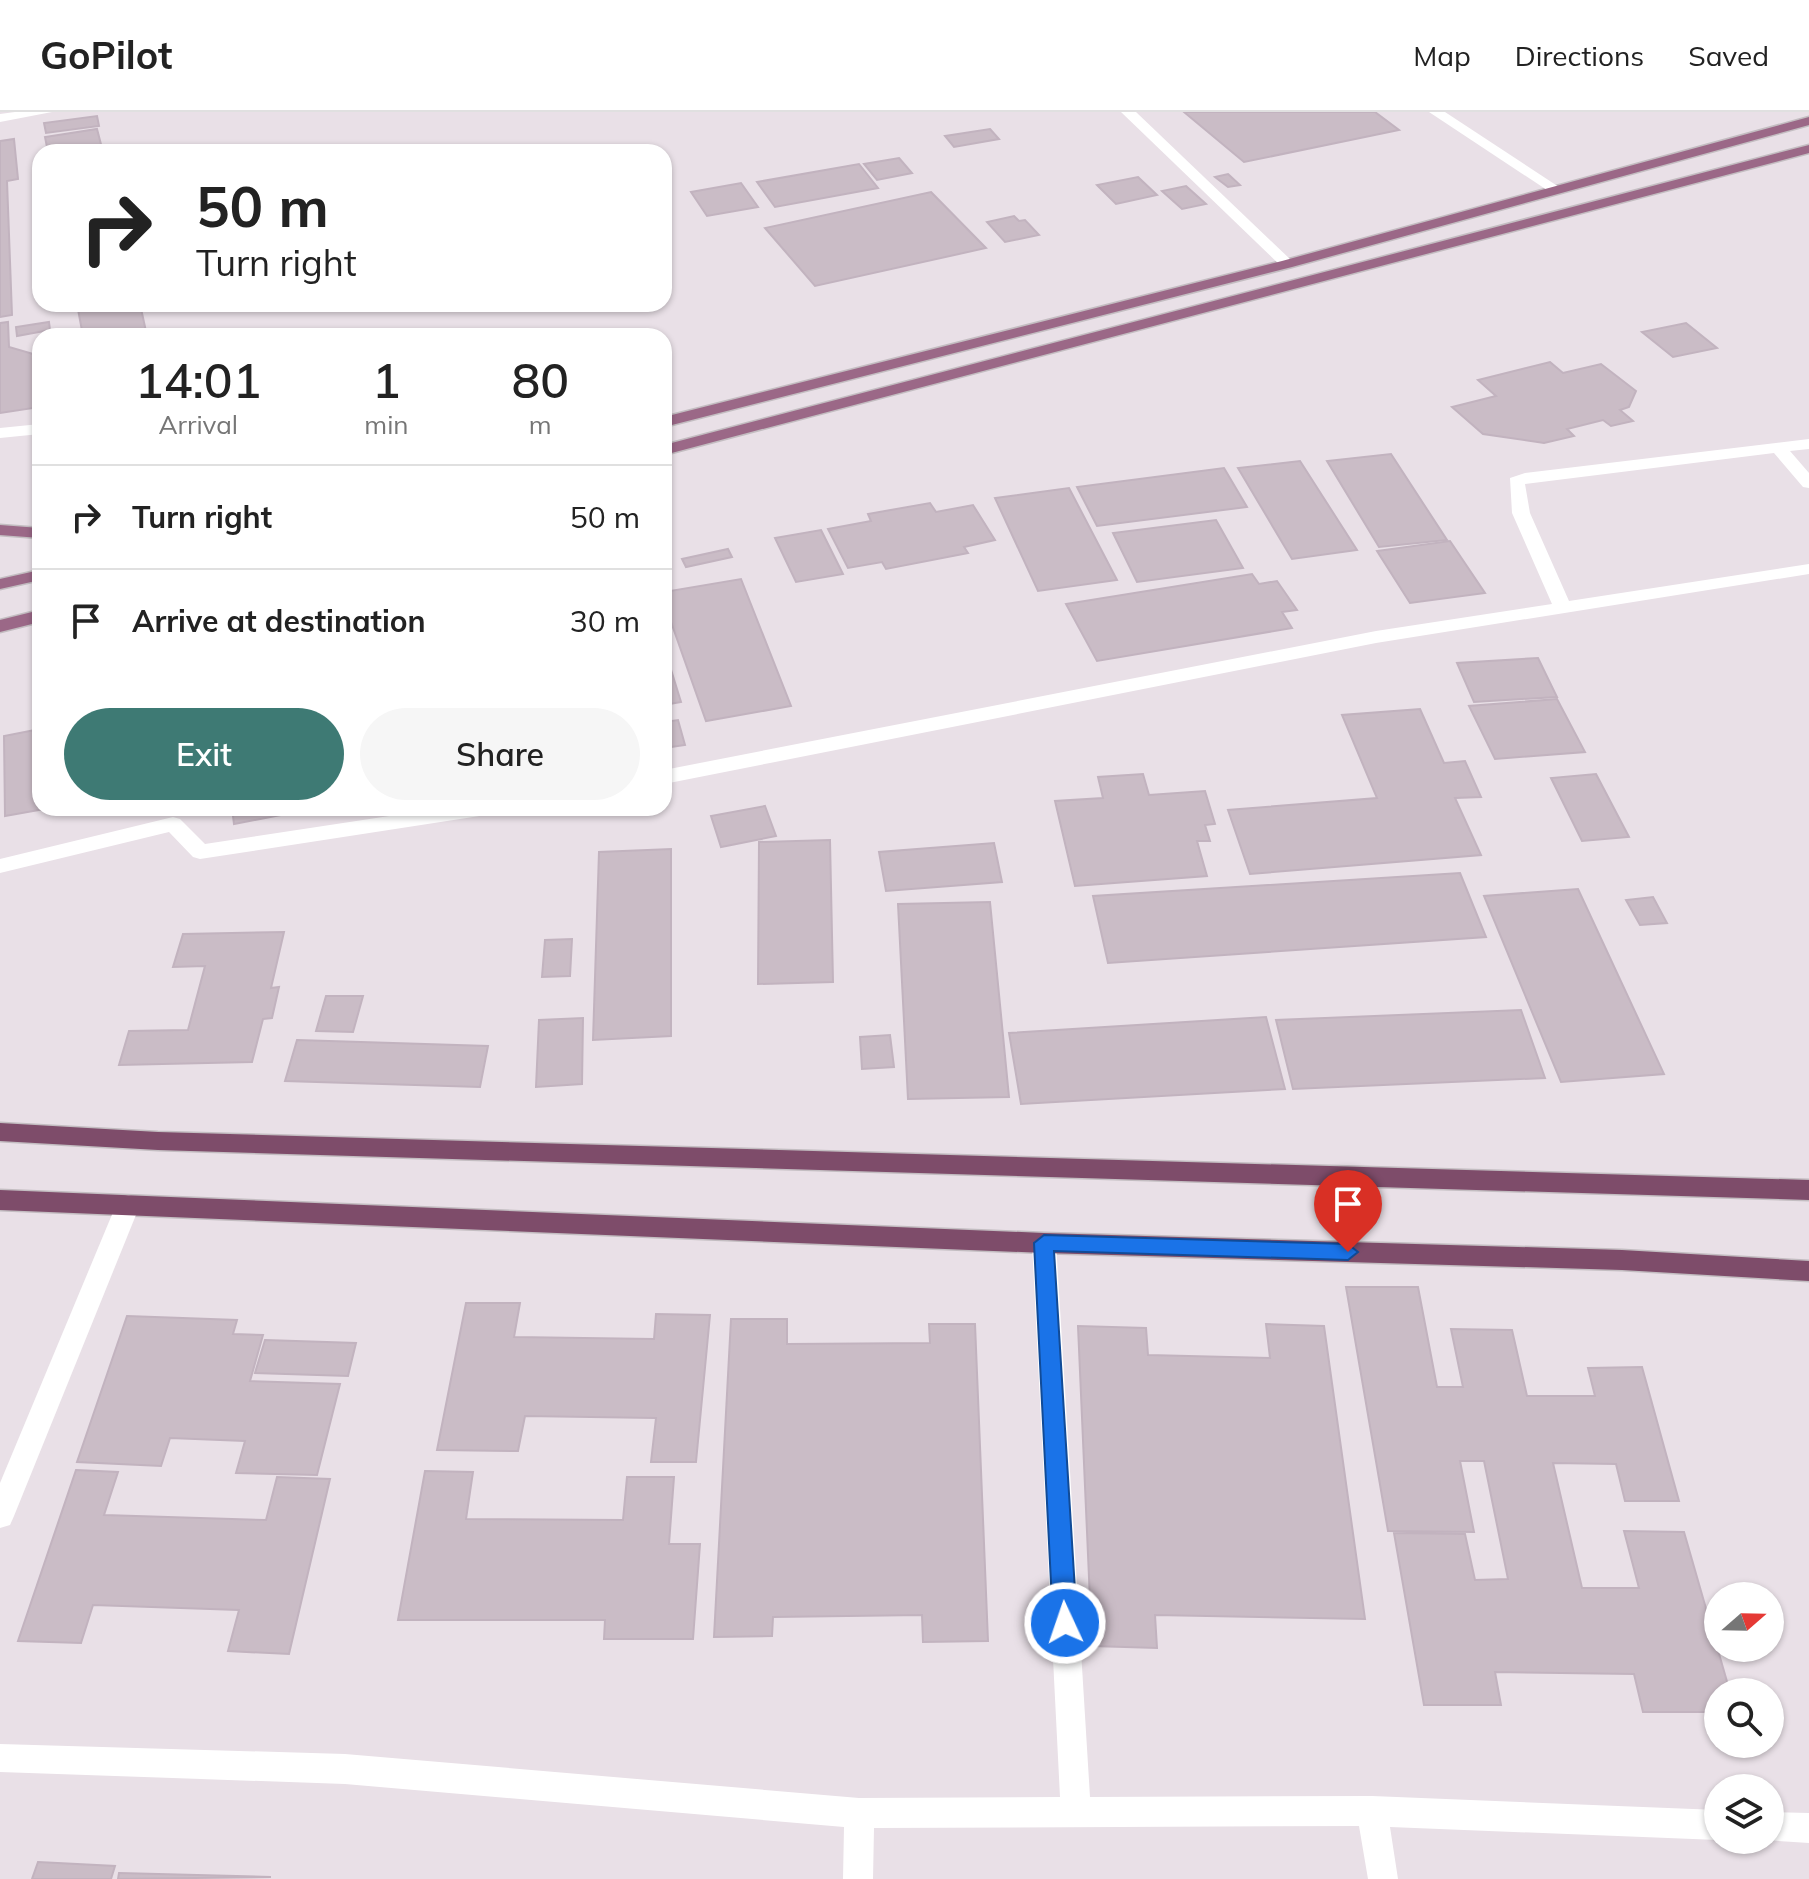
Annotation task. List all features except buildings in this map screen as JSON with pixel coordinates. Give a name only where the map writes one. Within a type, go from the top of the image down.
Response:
[{"type":"highway","points":[[0,1132],[158,1141],[1809,1190]]},
{"type":"highway","points":[[0,1200],[1044,1243],[1622,1260],[1809,1271]]},
{"type":"main road","points":[[672,420],[1287,264],[1809,121]]},
{"type":"main road","points":[[672,448],[1809,149]]},
{"type":"main road","points":[[0,530],[32,532]]},
{"type":"main road","points":[[0,584],[32,577]]},
{"type":"main road","points":[[0,626],[32,618]]},
{"type":"street","points":[[0,118],[45,112]]},
{"type":"street","points":[[1128,112],[1287,264]]},
{"type":"street","points":[[1436,112],[1555,189]]},
{"type":"street","points":[[0,433],[32,430]]},
{"type":"street","points":[[1562,606],[1521,513],[1516,482],[1525,478],[1809,444]]},
{"type":"street","points":[[1778,448],[1809,483]]},
{"type":"street","points":[[672,775],[1376,637],[1809,569]]},
{"type":"street","points":[[0,866],[173,824],[200,852],[434,816]]},
{"type":"street","points":[[0,1516],[128,1205]]},
{"type":"street","points":[[1044,1243],[1076,1813]]},
{"type":"street","points":[[0,1758],[345,1769],[859,1813],[1372,1811],[1704,1824]]},
{"type":"street","points":[[1372,1811],[1383,1879]]},
{"type":"street","points":[[858,1879],[859,1813]]},
{"type":"street","points":[[1784,1827],[1809,1828]]},
{"type":"route","points":[[1065,1623],[1044,1243],[1348,1252]]}]
